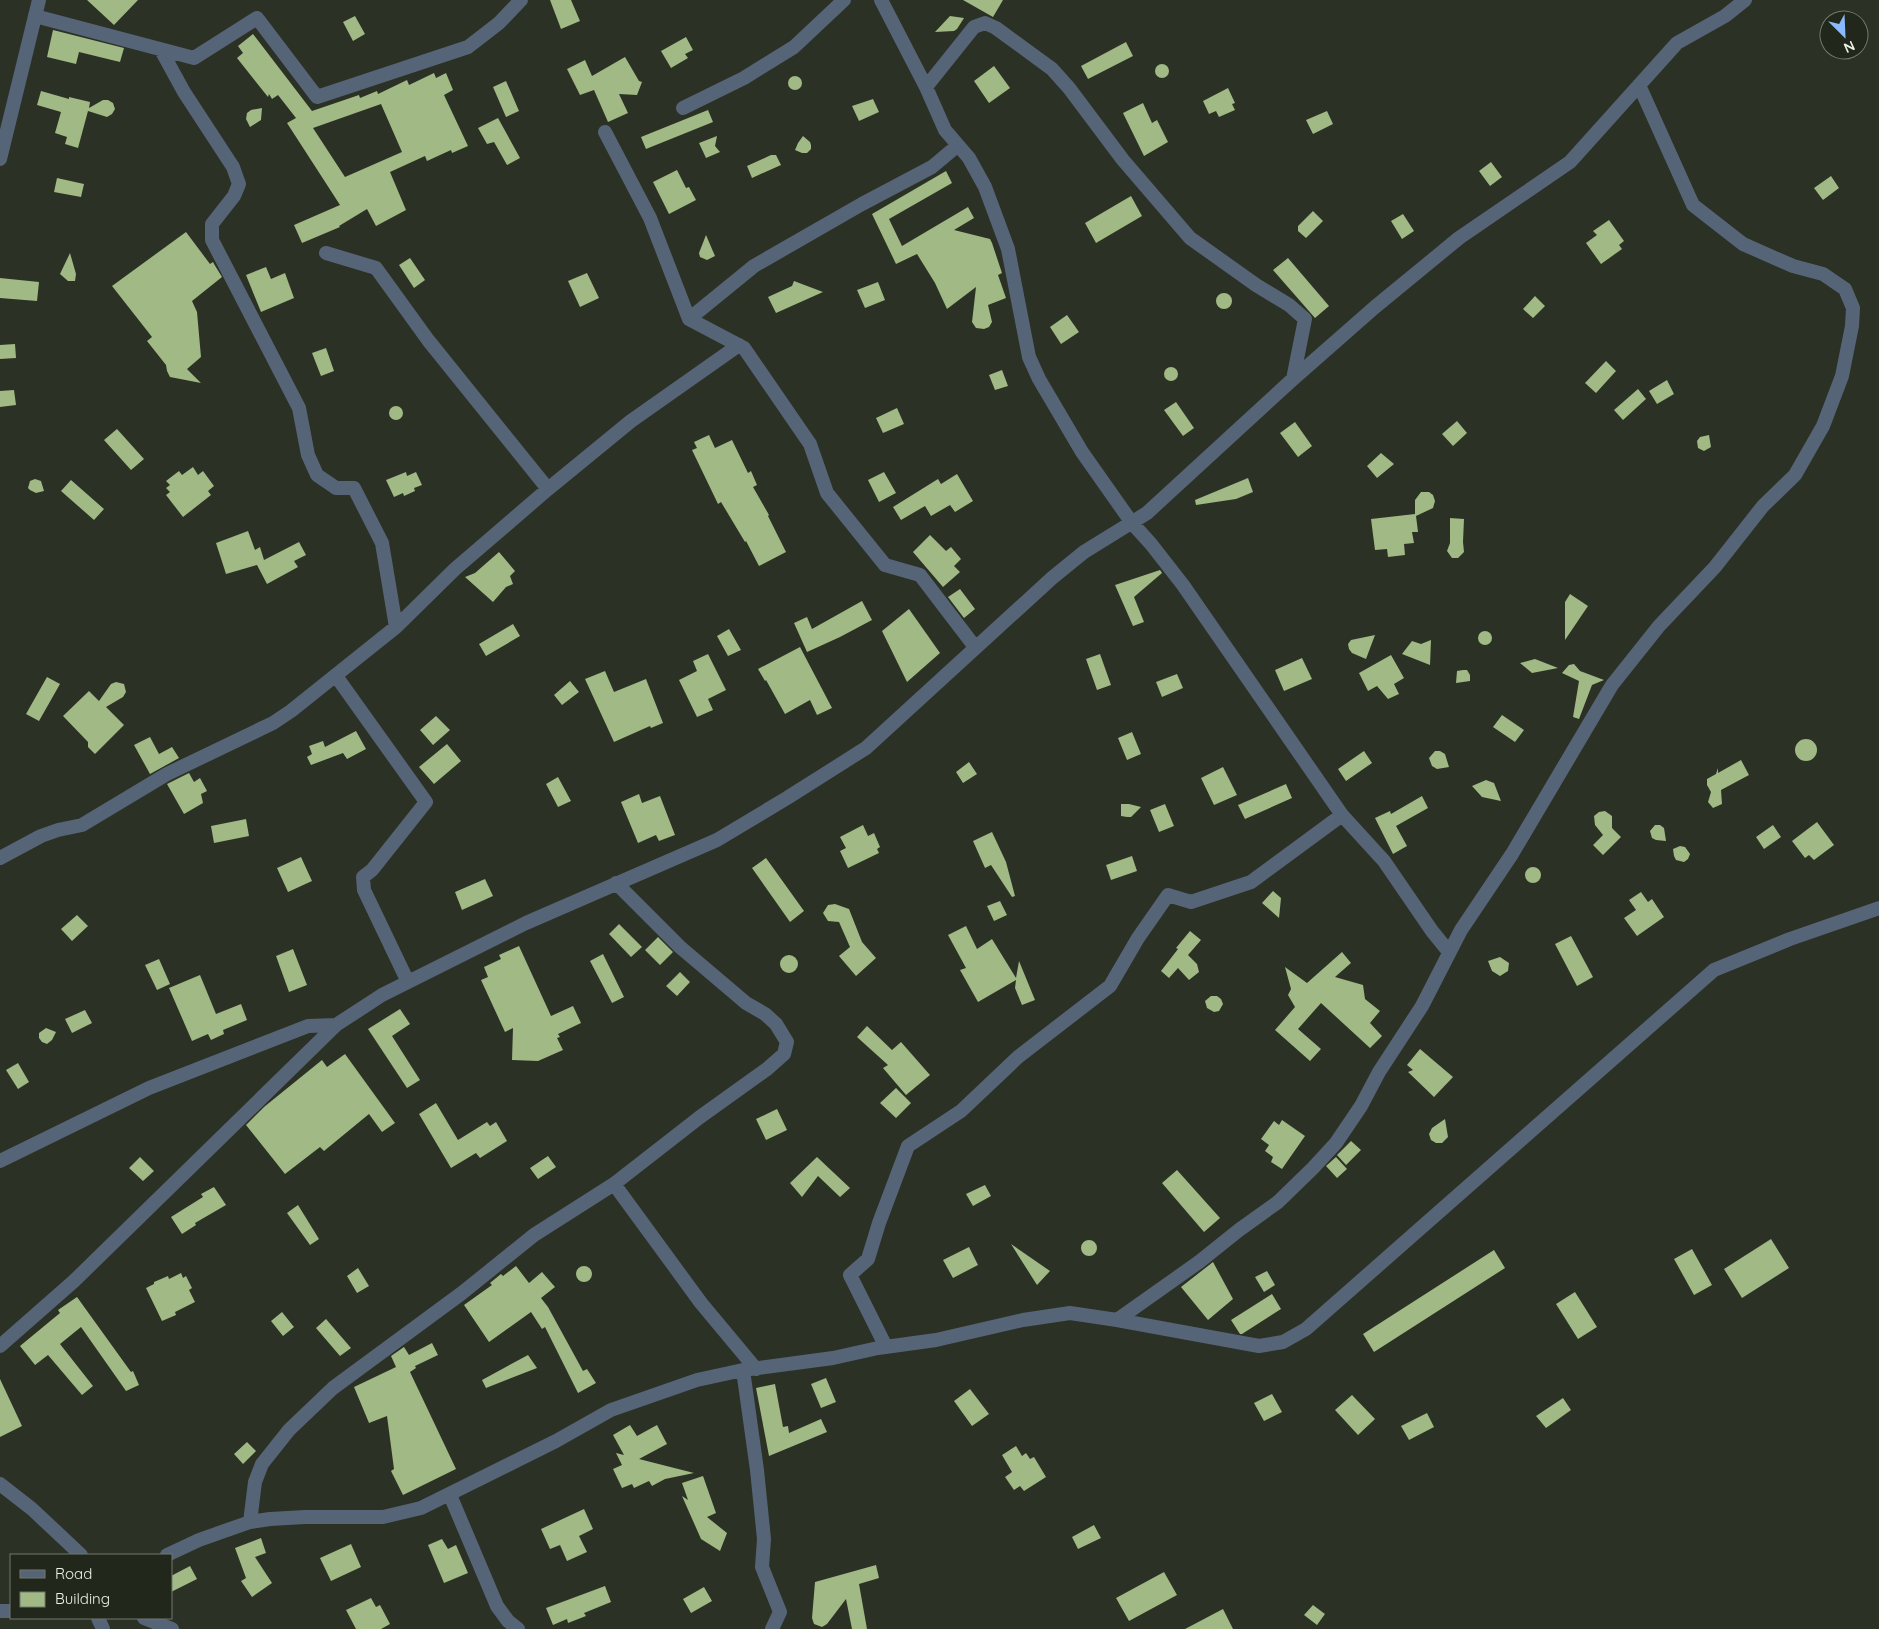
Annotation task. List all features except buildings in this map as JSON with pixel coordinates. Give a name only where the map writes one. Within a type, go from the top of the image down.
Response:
[{"type":"street","points":[[0,159],[39,0]]},
{"type":"street","points":[[35,16],[194,58],[257,18],[317,97],[468,47],[499,23],[521,0]]},
{"type":"street","points":[[683,108],[744,78],[794,47],[844,0]]},
{"type":"street","points":[[881,0],[926,87],[945,130],[969,158],[985,187],[1008,250],[1029,358],[1039,379],[1082,452],[1132,523],[1183,585],[1342,815],[1384,861],[1432,931],[1449,952]]},
{"type":"street","points":[[0,1346],[74,1281],[336,1025],[408,982],[526,923],[717,840],[866,748],[1020,606],[1084,552],[1147,513],[1376,307],[1459,238],[1570,162],[1677,43],[1725,16],[1745,0]]},
{"type":"street","points":[[926,87],[974,27],[985,23],[996,28],[1052,69],[1069,88],[1124,160],[1190,238],[1256,285],[1289,305],[1305,319],[1294,379]]},
{"type":"street","points":[[161,50],[184,92],[233,167],[239,184],[234,196],[212,224],[212,240],[299,408],[308,455],[317,475],[336,488],[354,488],[377,529],[386,561],[389,592],[396,627]]},
{"type":"street","points":[[1117,1320],[1199,1262],[1278,1202],[1336,1143],[1361,1106],[1379,1072],[1422,1006],[1461,930],[1512,854],[1612,685],[1658,626],[1715,567],[1763,506],[1795,475],[1823,426],[1842,376],[1852,326],[1853,308],[1845,289],[1823,274],[1793,266],[1743,244],[1693,205],[1639,85]]},
{"type":"street","points":[[605,132],[650,218],[689,319],[744,348],[810,444],[827,493],[885,565],[920,575],[975,647]]},
{"type":"street","points":[[689,319],[754,266],[862,204],[932,167],[957,146]]},
{"type":"street","points":[[326,253],[376,268],[428,340],[548,489]]},
{"type":"street","points":[[0,858],[41,836],[82,825],[167,774],[273,723],[291,711],[396,627],[454,569],[631,421],[739,346]]},
{"type":"street","points":[[336,676],[426,802],[372,870],[363,877],[364,890],[408,982]]},
{"type":"street","points":[[886,1347],[850,1275],[868,1259],[879,1223],[908,1146],[961,1111],[1018,1057],[1110,986],[1138,938],[1168,895],[1191,902],[1251,882],[1342,815]]},
{"type":"street","points":[[250,1522],[255,1482],[262,1464],[308,1410],[333,1388],[462,1293],[534,1235],[614,1184],[784,1054],[787,1042],[776,1024],[746,1003],[680,947],[616,883]]},
{"type":"street","points":[[169,1554],[199,1540],[250,1522],[270,1518],[383,1517],[421,1508],[556,1441],[611,1410],[697,1380],[750,1369],[833,1358],[886,1347],[936,1340],[1023,1320],[1070,1313],[1259,1346],[1283,1342],[1306,1329],[1714,970],[1790,939],[1879,908]]},
{"type":"street","points":[[0,1161],[149,1088],[308,1026],[336,1025]]},
{"type":"street","points":[[614,1184],[750,1369],[764,1539],[762,1568],[780,1612],[772,1629]]},
{"type":"street","points":[[0,1484],[32,1509],[80,1554]]},
{"type":"street","points":[[450,1495],[496,1606],[508,1621],[518,1629]]},
{"type":"street","points":[[147,1619],[172,1629]]}]
